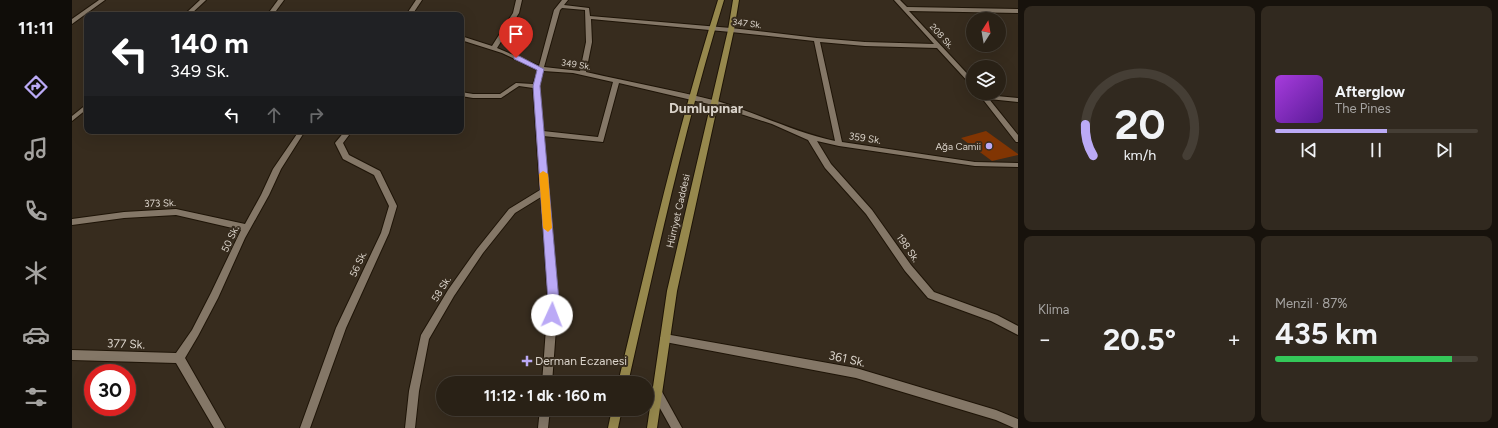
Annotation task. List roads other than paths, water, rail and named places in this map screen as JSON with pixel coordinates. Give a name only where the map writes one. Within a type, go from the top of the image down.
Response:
[{"type":"main road","name":"Hürriyet Caddesi","points":[[625,376],[659,228],[692,97],[712,28],[722,0]]},
{"type":"main road","name":"Hürriyet Caddesi","points":[[652,428],[672,291],[731,30],[736,0]]},
{"type":"main road","points":[[613,428],[616,416]]},
{"type":"street","points":[[86,12],[102,0]]},
{"type":"street","points":[[190,12],[203,0]]},
{"type":"street","points":[[272,12],[281,0]]},
{"type":"street","points":[[411,12],[419,0]]},
{"type":"street","points":[[494,49],[516,13],[519,0]]},
{"type":"street","name":"208 Sk.","points":[[897,0],[966,76]]},
{"type":"street","points":[[548,376],[553,301],[536,86],[557,10],[563,3],[587,9],[589,42],[582,73]]},
{"type":"street","points":[[905,9],[1018,11]]},
{"type":"street","points":[[72,22],[84,13]]},
{"type":"street","name":"347 Sk.","points":[[588,17],[865,44],[939,46]]},
{"type":"street","name":"349 Sk.","points":[[464,39],[494,49],[541,69],[573,71],[714,103]]},
{"type":"street","points":[[817,40],[840,144]]},
{"type":"street","points":[[540,133],[601,140],[616,81]]},
{"type":"street","points":[[464,94],[501,96],[518,84],[536,86]]},
{"type":"street","points":[[1006,98],[1018,100]]},
{"type":"street","points":[[987,100],[1018,140]]},
{"type":"street","name":"359 Sk.","points":[[714,103],[774,123],[811,138],[840,144],[974,164],[1018,165]]},
{"type":"street","points":[[72,119],[84,109]]},
{"type":"street","name":"50 Sk.","points":[[179,358],[195,333],[215,295],[277,169],[300,134]]},
{"type":"street","name":"56 Sk.","points":[[305,428],[340,328],[385,233],[393,206],[377,173],[346,157],[339,143],[346,134]]},
{"type":"street","name":"198 Sk.","points":[[811,138],[828,166],[869,212],[908,268],[931,295],[994,318],[1018,331]]},
{"type":"street","name":"58 Sk.","points":[[410,428],[414,391],[424,338],[450,292],[512,211],[545,191]]},
{"type":"street","name":"373 Sk.","points":[[72,222],[176,212],[247,228]]},
{"type":"street","name":"361 Sk.","points":[[665,338],[856,373],[996,415],[1018,424]]},
{"type":"street","name":"377 Sk.","points":[[72,355],[179,358]]},
{"type":"street","points":[[179,358],[220,428]]},
{"type":"street","points":[[657,394],[677,428]]},
{"type":"street","points":[[543,428],[544,416]]},
{"type":"place","name":"Ağa Camii","points":[[989,146]]},
{"type":"place","name":"Derman Eczanesi","points":[[527,361]]},
{"type":"district","name":"Dumlupınar","points":[[706,108]]}]
